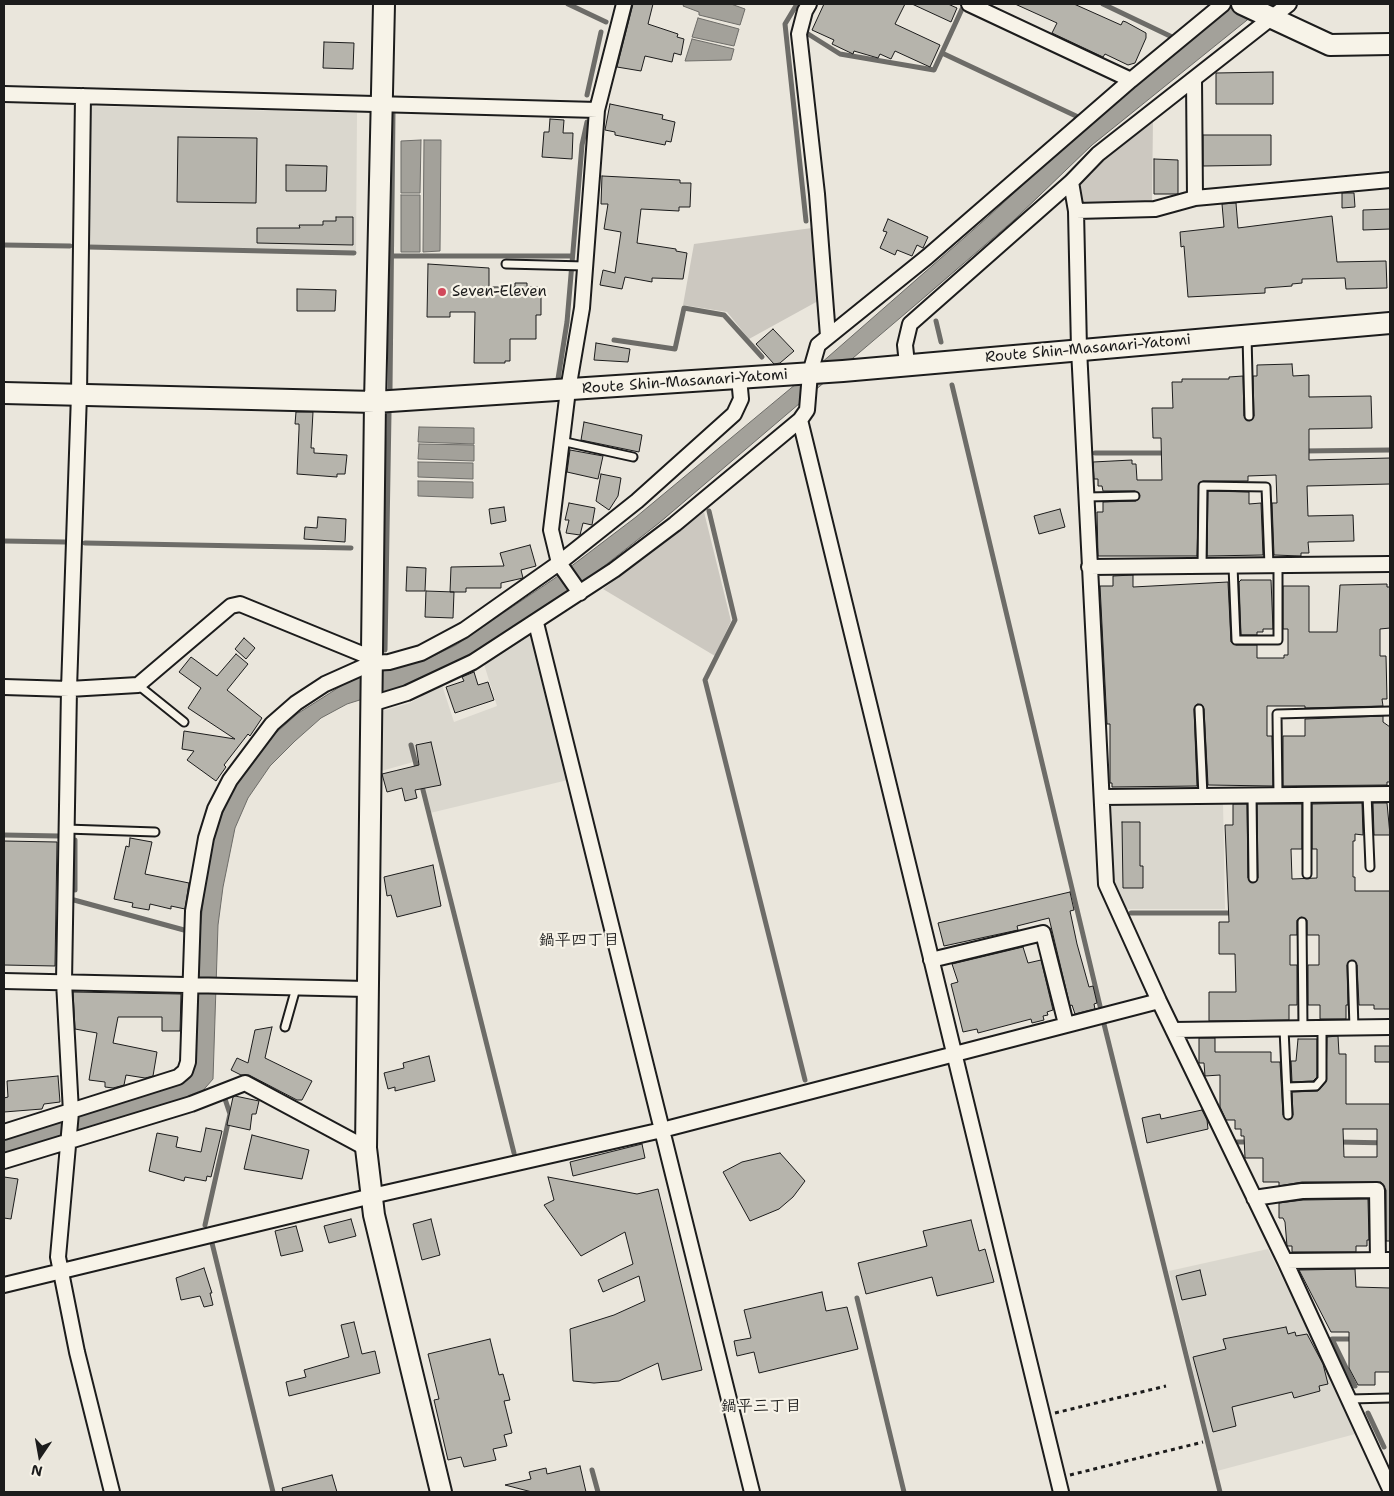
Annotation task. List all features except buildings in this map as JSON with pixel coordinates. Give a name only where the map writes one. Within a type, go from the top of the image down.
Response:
[{"type":"street","points":[[384,4],[375,402],[366,1148],[374,1215],[441,1492]]},
{"type":"street","points":[[579,591],[561,566],[551,530],[568,390],[582,308],[581,266],[597,110],[624,4]]},
{"type":"street","points":[[809,4],[804,11],[799,34],[816,194],[828,336]]},
{"type":"street","points":[[969,4],[1131,80]]},
{"type":"street","points":[[371,701],[407,693],[473,662],[536,623],[675,524],[800,420],[807,410],[809,397],[805,370],[818,345],[928,257],[1131,80],[1223,4]]},
{"type":"street","points":[[1242,4],[1330,45],[1390,44]]},
{"type":"street","points":[[907,364],[905,345],[910,324],[1071,182],[1098,154],[1289,4]]},
{"type":"street","points":[[1194,79],[1194,198]]},
{"type":"street","points":[[4,94],[597,110]]},
{"type":"street","points":[[82,96],[79,394],[69,689],[64,982],[71,1113],[58,1257],[112,1492]]},
{"type":"street","points":[[1076,211],[1155,209],[1194,198],[1390,180]]},
{"type":"street","points":[[1071,182],[1076,211],[1079,349],[1106,884],[1159,1001],[1350,1399],[1384,1461],[1390,1489]]},
{"type":"street","name":"Route Shin-Masanari-Yatomi","points":[[4,393],[375,402],[740,378],[805,370],[843,371],[1390,323]]},
{"type":"street","points":[[4,1132],[71,1113],[178,1077],[185,1071],[188,1062],[191,932],[197,877],[206,838],[215,809],[230,780],[272,724],[296,703],[325,684],[372,664],[389,662],[429,649],[464,630],[561,566],[734,414],[741,399],[740,378]]},
{"type":"street","points":[[800,420],[1061,1492]]},
{"type":"street","points":[[1089,567],[1390,564]]},
{"type":"street","points":[[4,687],[69,689],[138,684],[230,606],[240,604],[372,664]]},
{"type":"street","points":[[536,623],[752,1492]]},
{"type":"street","points":[[1102,797],[1390,794]]},
{"type":"street","points":[[931,960],[1043,933],[1066,1024]]},
{"type":"street","points":[[4,981],[367,989]]},
{"type":"street","points":[[4,1285],[372,1196],[662,1130],[1159,1001]]},
{"type":"street","points":[[1173,1030],[1390,1027]]},
{"type":"street","points":[[4,1161],[191,1104],[245,1083],[366,1148]]},
{"type":"street","points":[[1254,1198],[1302,1191],[1377,1190],[1384,1260],[1285,1261]]},
{"type":"lane","points":[[506,264],[581,266]]},
{"type":"lane","points":[[1247,336],[1248,416]]},
{"type":"lane","points":[[561,441],[633,457]]},
{"type":"lane","points":[[1202,567],[1203,486],[1266,486],[1278,640],[1236,640],[1233,566]]},
{"type":"lane","points":[[1086,497],[1135,496]]},
{"type":"lane","points":[[138,684],[184,722]]},
{"type":"lane","points":[[1199,709],[1203,796]]},
{"type":"lane","points":[[1278,795],[1277,714],[1390,711]]},
{"type":"lane","points":[[1367,794],[1370,867]]},
{"type":"lane","points":[[1252,795],[1253,878]]},
{"type":"lane","points":[[1307,795],[1307,874]]},
{"type":"lane","points":[[66,829],[155,832]]},
{"type":"lane","points":[[1302,922],[1303,1028]]},
{"type":"lane","points":[[1352,965],[1354,1028]]},
{"type":"lane","points":[[285,1027],[296,988]]},
{"type":"lane","points":[[1287,1086],[1316,1086],[1322,1079],[1322,1028]]},
{"type":"lane","points":[[1284,1029],[1288,1115]]},
{"type":"lane","points":[[1350,1399],[1390,1398]]},
{"type":"path","points":[[1042,1416],[1166,1386]]},
{"type":"path","points":[[1057,1478],[1203,1442]]},
{"type":"shaded area","points":[[684,4],[731,4],[745,9],[740,25],[699,15],[699,12],[683,6]]},
{"type":"shaded area","points":[[1233,4],[1267,4],[1092,145],[1014,220],[659,523],[585,581],[479,651],[404,686],[347,704],[321,718],[295,741],[270,766],[248,798],[235,828],[223,887],[218,925],[213,1079],[199,1095],[4,1155],[4,1137],[184,1079],[193,1071],[196,1061],[198,948],[207,867],[215,832],[231,792],[267,741],[297,714],[352,679],[427,659],[456,645],[561,574],[636,517],[820,364],[989,216],[1083,130]]},
{"type":"shaded area","points":[[698,18],[739,29],[734,46],[692,37]]},
{"type":"shaded area","points":[[692,39],[734,49],[731,60],[685,61]]},
{"type":"shaded area","points":[[87,106],[357,113],[356,254],[86,249]]},
{"type":"shaded area","points":[[1153,119],[1152,203],[1081,203],[1080,178],[1113,147]]},
{"type":"shaded area","points":[[421,140],[420,193],[401,193],[401,141]]},
{"type":"shaded area","points":[[424,140],[441,140],[440,251],[423,252]]},
{"type":"shaded area","points":[[401,195],[420,195],[420,252],[401,252]]},
{"type":"shaded area","points":[[812,228],[818,301],[749,339],[727,312],[683,305],[694,244]]},
{"type":"shaded area","points":[[419,427],[474,428],[474,444],[418,442]]},
{"type":"shaded area","points":[[419,444],[474,445],[474,461],[418,459]]},
{"type":"shaded area","points":[[418,462],[473,463],[473,479],[418,477]]},
{"type":"shaded area","points":[[418,481],[473,482],[473,498],[418,496]]},
{"type":"shaded area","points":[[704,512],[731,621],[715,656],[603,589]]},
{"type":"shaded area","points":[[530,631],[568,780],[430,813],[417,761],[381,771],[382,711],[410,703],[442,685],[454,722],[497,706],[483,661]]},
{"type":"shaded area","points":[[1111,801],[1223,802],[1225,909],[1123,909],[1113,885],[1105,804]]},
{"type":"shaded area","points":[[1268,1249],[1359,1433],[1217,1471],[1169,1271]]},
{"type":"waterway","points":[[568,4],[606,22]]},
{"type":"waterway","points":[[797,4],[785,24],[806,221]]},
{"type":"waterway","points":[[1103,4],[1170,36]]},
{"type":"waterway","points":[[805,32],[840,54],[934,70],[962,9]]},
{"type":"waterway","points":[[587,95],[601,32]]},
{"type":"waterway","points":[[942,53],[1076,116]]},
{"type":"waterway","points":[[390,389],[393,112]]},
{"type":"waterway","points":[[558,379],[567,322],[582,145],[587,122]]},
{"type":"waterway","points":[[4,245],[70,246]]},
{"type":"waterway","points":[[88,247],[354,253]]},
{"type":"waterway","points":[[391,256],[572,256]]},
{"type":"waterway","points":[[614,340],[675,349],[684,308],[724,315],[762,357]]},
{"type":"waterway","points":[[936,321],[941,342]]},
{"type":"waterway","points":[[952,385],[1100,1006]]},
{"type":"waterway","points":[[385,650],[389,413]]},
{"type":"waterway","points":[[1303,451],[1390,450]]},
{"type":"waterway","points":[[1095,453],[1167,453]]},
{"type":"waterway","points":[[709,511],[735,620],[705,680],[805,1080]]},
{"type":"waterway","points":[[4,541],[65,542]]},
{"type":"waterway","points":[[85,543],[351,548]]},
{"type":"waterway","points":[[411,745],[418,772]]},
{"type":"waterway","points":[[421,782],[514,1153]]},
{"type":"waterway","points":[[4,835],[59,836]]},
{"type":"waterway","points":[[75,840],[75,890]]},
{"type":"waterway","points":[[74,900],[184,930]]},
{"type":"waterway","points":[[1131,913],[1235,913]]},
{"type":"waterway","points":[[1103,1020],[1220,1492]]},
{"type":"waterway","points":[[205,1225],[230,1114],[224,1096]]},
{"type":"waterway","points":[[1237,1142],[1250,1142]]},
{"type":"waterway","points":[[1338,1142],[1390,1143]]},
{"type":"waterway","points":[[212,1243],[273,1492]]},
{"type":"waterway","points":[[857,1298],[904,1492]]},
{"type":"waterway","points":[[1355,1339],[1332,1339],[1355,1386]]},
{"type":"waterway","points":[[1368,1413],[1384,1447]]},
{"type":"waterway","points":[[592,1470],[598,1492]]},
{"type":"place","name":"Seven-Eleven","points":[[442,292]]},
{"type":"district","name":"鍋平四丁目","points":[[579,941]]},
{"type":"district","name":"鍋平三丁目","points":[[761,1407]]}]
